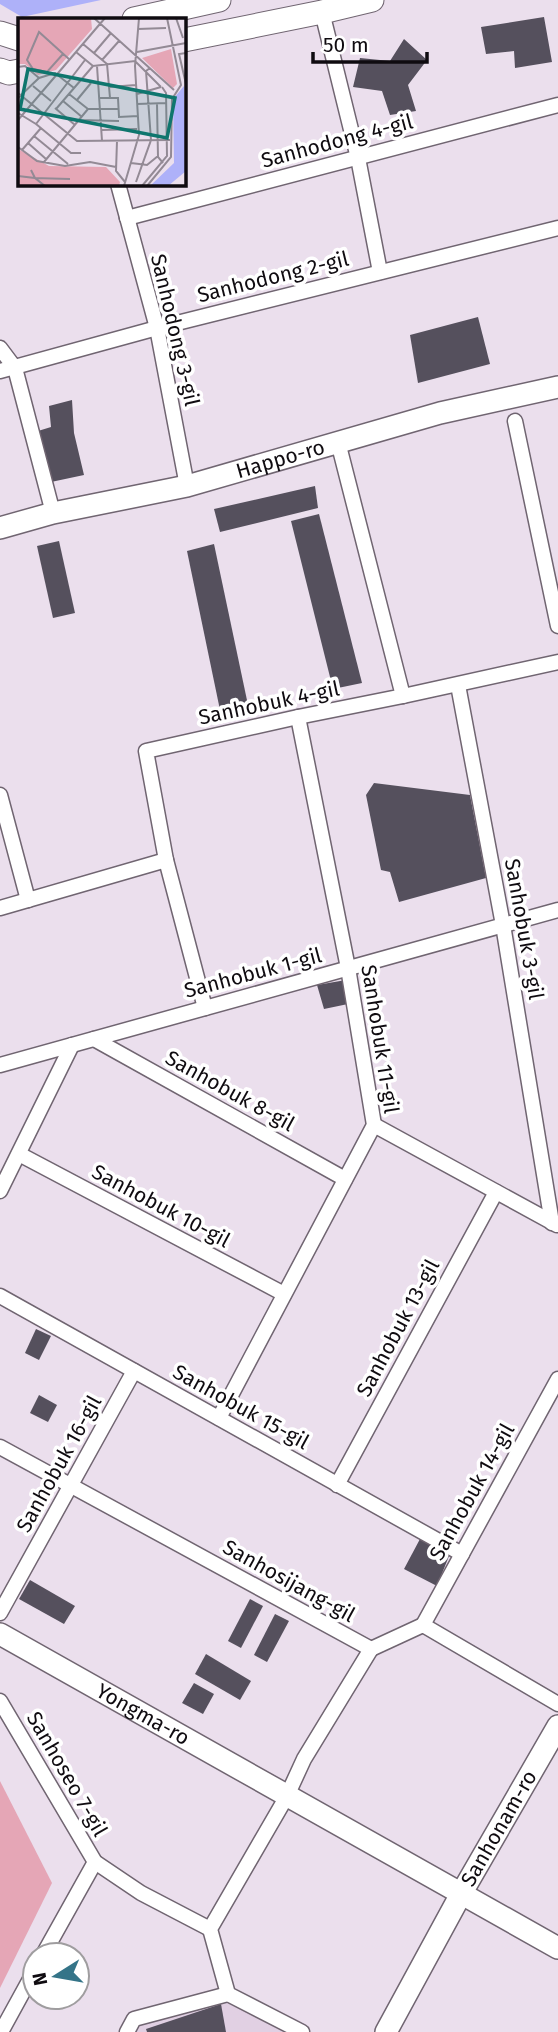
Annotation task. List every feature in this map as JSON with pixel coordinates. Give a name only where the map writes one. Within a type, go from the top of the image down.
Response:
[{"type":"main road","points":[[138,18],[219,0]]},
{"type":"main road","points":[[186,40],[372,0]]},
{"type":"main road","points":[[0,33],[18,39]]},
{"type":"main road","name":"Happo-ro","points":[[0,528],[53,513],[187,486],[440,413],[558,387]]},
{"type":"main road","name":"Yongma-ro","points":[[0,1634],[558,1948]]},
{"type":"main road","name":"Sanhonam-ro","points":[[386,2032],[461,1894],[558,1726]]},
{"type":"street","points":[[322,12],[358,158],[380,272]]},
{"type":"street","name":"Sanhodong 4-gil","points":[[127,218],[558,105]]},
{"type":"street","name":"Sanhodong 3-gil","points":[[119,186],[157,328],[187,486]]},
{"type":"street","name":"Sanhodong 2-gil","points":[[7,370],[157,328],[558,228]]},
{"type":"street","points":[[0,348],[53,513]]},
{"type":"street","points":[[515,421],[558,626]]},
{"type":"street","points":[[338,442],[403,696]]},
{"type":"street","name":"Sanhobuk 4-gil","points":[[205,1008],[166,860],[146,751],[558,662]]},
{"type":"street","name":"Sanhobuk 3-gil","points":[[458,685],[555,1225]]},
{"type":"street","name":"Sanhobuk 11-gil","points":[[219,1418],[374,1125],[348,968],[298,717]]},
{"type":"street","points":[[0,795],[28,900]]},
{"type":"street","points":[[0,908],[166,860]]},
{"type":"street","name":"Sanhobuk 1-gil","points":[[0,1065],[558,910]]},
{"type":"street","name":"Sanhobuk 8-gil","points":[[94,1039],[345,1179]]},
{"type":"street","points":[[0,1191],[72,1045]]},
{"type":"street","points":[[374,1125],[555,1225]]},
{"type":"street","name":"Sanhobuk 10-gil","points":[[19,1154],[284,1294]]},
{"type":"street","name":"Sanhobuk 13-gil","points":[[337,1485],[496,1192]]},
{"type":"street","name":"Sanhobuk 15-gil","points":[[0,1296],[462,1554]]},
{"type":"street","name":"Sanhobuk 16-gil","points":[[0,1613],[134,1371]]},
{"type":"street","name":"Sanhobuk 14-gil","points":[[424,1625],[558,1379]]},
{"type":"street","name":"Sanhosijang-gil","points":[[0,1447],[371,1649]]},
{"type":"street","points":[[228,1994],[210,1929],[287,1796],[304,1759],[371,1649],[424,1625],[558,1704]]},
{"type":"street","name":"Sanhoseo 7-gil","points":[[0,1701],[95,1862],[141,1894],[210,1929]]},
{"type":"street","points":[[51,1941],[95,1862]]},
{"type":"street","points":[[127,2032],[134,2019],[228,1994],[302,2032]]},
{"type":"street","points":[[1,2032],[21,1996]]},
{"type":"shaded area","points":[[0,1781],[52,1883],[0,1988]]},
{"type":"shaded area","points":[[228,2003],[284,2032],[133,2032],[138,2024]]},
{"type":"water","points":[[0,0],[101,0],[22,17],[0,4]]},
{"type":"building","points":[[544,17],[552,62],[515,68],[514,51],[486,54],[481,27]]},
{"type":"building","points":[[404,39],[427,60],[408,85],[416,111],[390,115],[382,91],[353,87],[360,58],[390,61]]},
{"type":"building","points":[[478,317],[490,364],[418,383],[410,335]]},
{"type":"building","points":[[72,400],[74,433],[84,475],[51,482],[38,431],[51,427],[49,406]]},
{"type":"building","points":[[315,486],[318,508],[220,532],[214,509]]},
{"type":"building","points":[[319,514],[362,683],[333,689],[291,521]]},
{"type":"building","points":[[59,541],[75,613],[53,618],[37,546]]},
{"type":"building","points":[[214,544],[248,705],[220,710],[187,551]]},
{"type":"building","points":[[374,783],[470,795],[486,878],[399,902],[390,872],[381,870],[366,795]]},
{"type":"building","points":[[346,980],[348,1004],[324,1009],[317,985]]},
{"type":"building","points":[[36,1329],[51,1336],[39,1360],[25,1353]]},
{"type":"building","points":[[39,1395],[57,1405],[48,1422],[30,1413]]},
{"type":"building","points":[[420,1539],[449,1556],[437,1586],[404,1569]]},
{"type":"building","points":[[30,1580],[75,1606],[64,1624],[19,1599]]},
{"type":"building","points":[[250,1599],[263,1606],[241,1648],[228,1641]]},
{"type":"building","points":[[275,1614],[289,1621],[267,1662],[254,1655]]},
{"type":"building","points":[[206,1654],[251,1681],[240,1700],[195,1674]]},
{"type":"building","points":[[194,1683],[214,1694],[203,1714],[182,1703]]},
{"type":"building","points":[[221,2004],[226,2032],[147,2032],[146,2029]]}]
